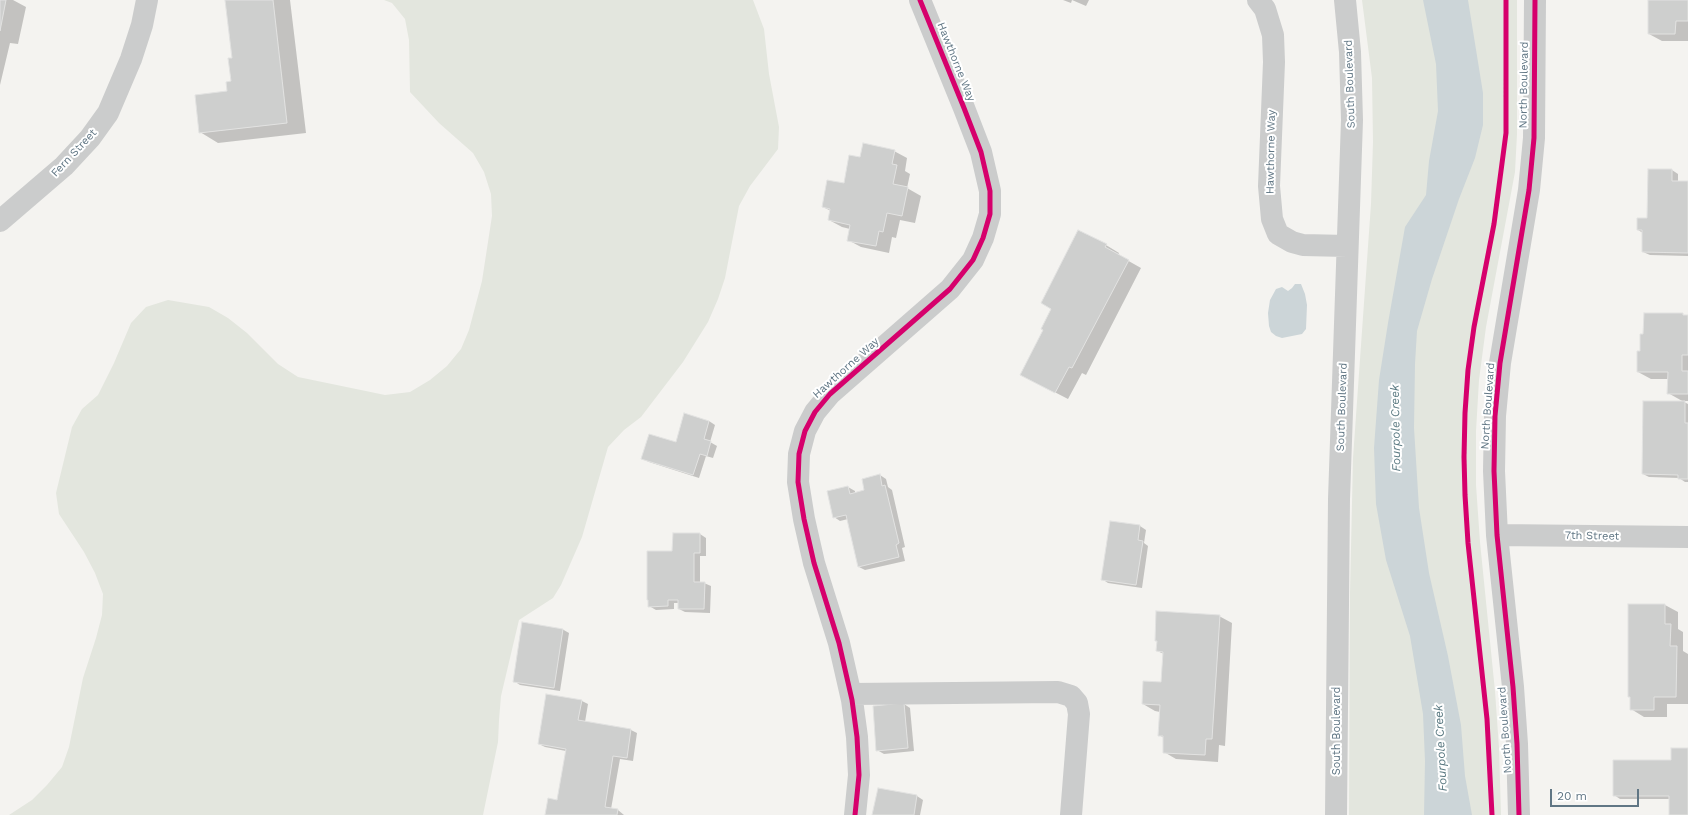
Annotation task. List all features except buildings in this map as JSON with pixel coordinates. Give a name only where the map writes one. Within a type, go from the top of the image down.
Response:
[{"type":"street","name":"Fern Street","points":[[0,221],[64,166],[90,138],[108,113],[131,59],[142,25],[147,0]]},
{"type":"street","name":"Hawthorne Way","points":[[855,815],[858,768],[857,737],[851,694],[839,643],[814,563],[804,519],[798,482],[799,454],[805,431],[815,412],[830,394],[950,289],[973,260],[983,238],[990,214],[990,190],[980,152],[964,108],[920,0]]},
{"type":"street","name":"Hawthorne Way","points":[[1258,0],[1265,9],[1273,35],[1274,62],[1269,186],[1272,219],[1278,234],[1292,242],[1303,245],[1347,246]]},
{"type":"street","name":"South Boulevard","points":[[1336,815],[1339,499],[1352,120],[1350,52],[1345,0]]},
{"type":"street","name":"North Boulevard","points":[[1519,815],[1517,744],[1513,687],[1497,535],[1494,471],[1495,416],[1500,363],[1530,183],[1534,138],[1534,0]]},
{"type":"street","name":"7th Street","points":[[1497,535],[1688,537]]},
{"type":"street","points":[[851,694],[1058,692],[1071,696],[1076,703],[1079,714],[1071,815]]},
{"type":"shaded area","points":[[384,0],[753,0],[764,29],[769,74],[779,127],[778,149],[750,186],[739,206],[725,278],[708,322],[683,362],[641,417],[624,430],[608,447],[582,537],[561,585],[553,598],[519,620],[501,696],[498,742],[483,815],[9,815],[32,800],[47,785],[62,767],[69,747],[83,678],[102,615],[103,594],[95,573],[84,552],[59,514],[56,493],[72,427],[82,409],[98,395],[114,363],[131,323],[146,307],[168,300],[209,307],[228,318],[247,333],[278,364],[298,377],[385,395],[410,392],[430,380],[447,366],[461,349],[469,330],[482,281],[492,216],[491,194],[484,172],[473,153],[439,123],[410,92],[409,40],[405,19],[392,3]]},
{"type":"shaded area","points":[[1362,0],[1517,0],[1517,134],[1515,172],[1486,327],[1479,380],[1476,431],[1476,485],[1480,542],[1495,691],[1499,748],[1501,815],[1349,815],[1350,593],[1353,458],[1371,204],[1373,142],[1372,78]]},
{"type":"water","name":"Fourpole Creek","points":[[1423,0],[1468,0],[1483,93],[1483,125],[1475,158],[1459,199],[1432,279],[1417,331],[1414,428],[1419,508],[1429,573],[1448,656],[1461,725],[1465,776],[1472,815],[1424,815],[1425,761],[1423,714],[1410,636],[1386,560],[1376,504],[1374,448],[1379,380],[1405,227],[1426,195],[1429,161],[1438,111],[1436,64]]},
{"type":"water","points":[[1295,284],[1301,284],[1305,294],[1307,305],[1306,329],[1302,334],[1282,338],[1271,332],[1269,326],[1268,313],[1270,300],[1276,289],[1282,287],[1288,291]]},
{"type":"cycle path","points":[[855,815],[859,775],[857,737],[852,700],[839,643],[814,563],[804,519],[798,482],[799,454],[805,431],[815,412],[830,394],[950,289],[973,260],[983,238],[990,214],[990,191],[981,152],[920,0]]},
{"type":"cycle path","points":[[1492,815],[1487,719],[1468,543],[1464,457],[1468,370],[1474,327],[1494,224],[1506,133],[1506,0]]},
{"type":"cycle path","points":[[1519,815],[1517,744],[1513,687],[1497,535],[1494,471],[1495,416],[1500,363],[1529,190],[1534,138],[1535,0]]}]
